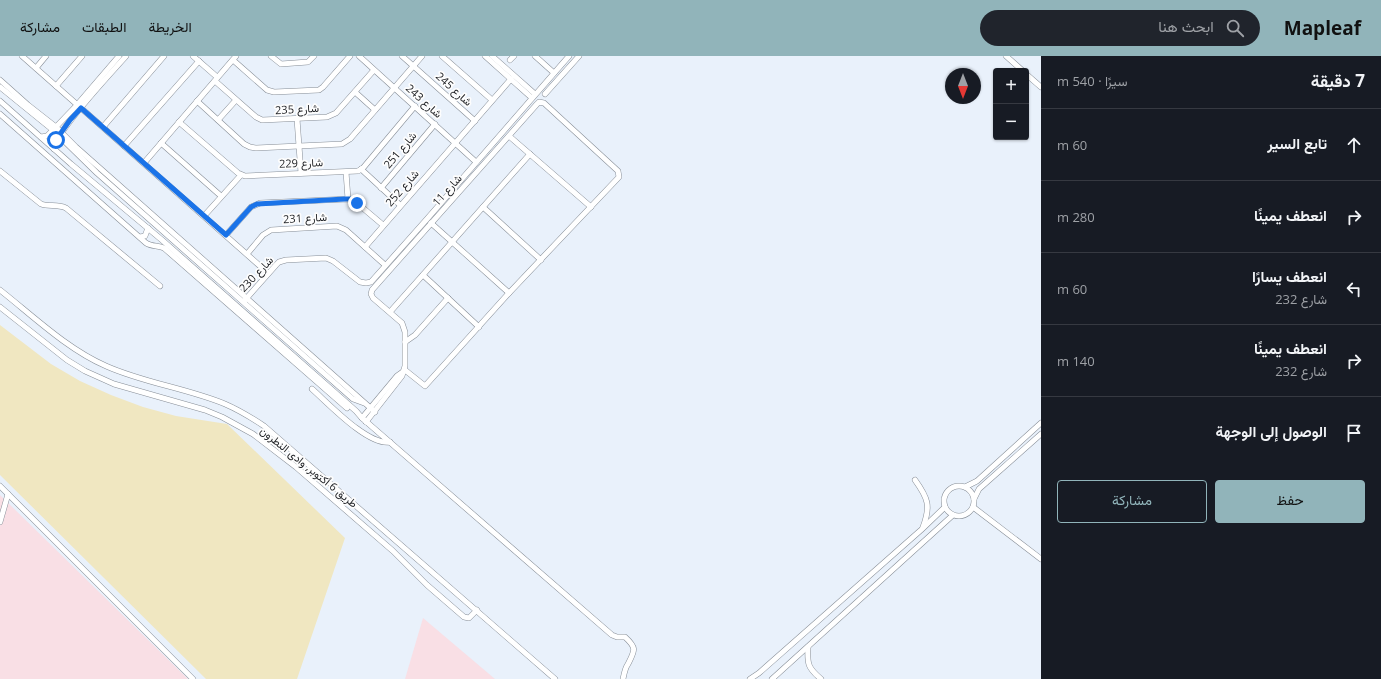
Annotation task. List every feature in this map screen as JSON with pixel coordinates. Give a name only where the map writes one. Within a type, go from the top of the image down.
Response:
[{"type":"street","points":[[22,56],[268,273]]},
{"type":"street","points":[[36,68],[46,56]]},
{"type":"street","points":[[56,86],[82,56]]},
{"type":"street","points":[[54,149],[54,142],[79,106],[119,56]]},
{"type":"street","points":[[41,137],[47,136],[79,106],[126,56]]},
{"type":"street","points":[[102,127],[164,56]]},
{"type":"street","name":"شارع 235","points":[[193,56],[236,100],[256,117],[262,120],[327,117],[334,115],[374,70]]},
{"type":"street","points":[[271,56],[281,64],[308,62],[314,56]]},
{"type":"street","points":[[144,163],[233,58],[267,90],[274,92],[319,90],[350,56]]},
{"type":"street","name":"شارع 243","points":[[358,56],[456,142],[476,162]]},
{"type":"street","name":"شارع 245","points":[[402,56],[475,121]]},
{"type":"street","points":[[197,101],[250,147],[256,148],[345,143],[422,56]]},
{"type":"street","name":"شارع 245","points":[[442,56],[492,100]]},
{"type":"street","points":[[485,56],[533,96]]},
{"type":"street","points":[[492,56],[533,96]]},
{"type":"street","points":[[535,56],[554,73]]},
{"type":"street","name":"شارع 11","points":[[371,282],[569,56]]},
{"type":"street","points":[[545,94],[579,56]]},
{"type":"street","points":[[1006,56],[1020,68]]},
{"type":"street","points":[[124,146],[199,61]]},
{"type":"street","points":[[1029,77],[1041,87]]},
{"type":"street","name":"شارع 252","points":[[365,247],[382,225],[511,79]]},
{"type":"street","points":[[0,80],[54,129]]},
{"type":"street","points":[[0,87],[76,147],[245,300],[373,410]]},
{"type":"street","points":[[355,92],[375,110]]},
{"type":"street","points":[[218,120],[236,100]]},
{"type":"street","points":[[0,101],[54,149],[162,240],[352,412],[390,442],[612,635],[617,637],[625,637],[630,641],[634,652],[626,667],[624,678]]},
{"type":"street","name":"شارع 11","points":[[390,312],[373,298],[371,294],[372,290],[537,104],[541,103],[545,105],[619,172],[618,179],[591,207]]},
{"type":"street","points":[[400,205],[361,169],[415,106]]},
{"type":"street","points":[[0,114],[140,237],[150,245],[164,248],[314,377]]},
{"type":"street","points":[[297,119],[300,173]]},
{"type":"street","points":[[179,122],[241,174],[204,216]]},
{"type":"street","name":"شارع 251","points":[[381,188],[435,124]]},
{"type":"street","points":[[404,370],[425,386],[591,207],[509,136]]},
{"type":"street","points":[[161,143],[221,196]]},
{"type":"street","points":[[366,422],[397,376],[404,370],[404,327],[402,323],[390,312],[530,154]]},
{"type":"street","name":"شارع 229","points":[[241,174],[248,176],[346,172],[358,171],[361,169]]},
{"type":"street","points":[[0,171],[41,204],[48,206],[57,205],[66,208],[160,286]]},
{"type":"street","points":[[346,172],[348,199]]},
{"type":"street","points":[[226,235],[251,207],[257,204],[348,199],[357,203],[382,225]]},
{"type":"street","points":[[483,207],[541,260]]},
{"type":"street","points":[[432,223],[510,293]]},
{"type":"street","name":"شارع 231","points":[[247,254],[266,232],[274,230],[337,226],[346,230],[385,265]]},
{"type":"street","points":[[140,237],[145,236],[148,228]]},
{"type":"street","points":[[158,246],[159,242],[162,240]]},
{"type":"street","name":"شارع 230","points":[[245,300],[268,273],[282,261],[326,258],[333,261],[360,282],[371,282]]},
{"type":"street","points":[[423,275],[479,327]]},
{"type":"street","name":"طريق 6 أكتوبر, وادى النطرون","points":[[0,290],[66,343],[95,361],[116,370],[210,398],[255,420],[277,436],[555,679]]},
{"type":"street","points":[[405,342],[415,335],[448,298]]},
{"type":"street","name":"طريق 6 أكتوبر, وادى النطرون","points":[[0,307],[67,360],[85,372],[114,384],[206,410],[227,419],[253,434],[296,467],[388,546],[427,585],[464,617],[469,618],[477,610]]},
{"type":"street","points":[[312,389],[364,434],[378,442],[390,442]]},
{"type":"street","points":[[360,417],[373,410]]},
{"type":"street","points":[[1041,423],[974,483],[965,487],[957,486],[949,490],[944,497],[945,507],[957,516],[965,515],[973,506],[974,498],[979,489],[1041,434]]},
{"type":"street","points":[[915,480],[924,492],[928,505],[927,514],[921,530]]},
{"type":"street","points":[[0,486],[193,679]]},
{"type":"street","points":[[965,487],[971,492],[974,498]]},
{"type":"street","points":[[0,522],[8,494]]},
{"type":"street","points":[[973,506],[1041,559]]},
{"type":"street","points":[[751,679],[765,669],[945,507]]},
{"type":"street","points":[[772,679],[953,514]]},
{"type":"street","points":[[808,647],[809,666],[821,679]]},
{"type":"shaded area","points":[[0,495],[188,679],[0,679]]},
{"type":"shaded area","points":[[423,618],[495,679],[405,679]]},
{"type":"sand","points":[[0,325],[51,364],[80,381],[111,395],[143,407],[176,416],[227,424],[345,538],[297,679],[206,679],[0,475]]},
{"type":"route","points":[[56,140],[70,120],[81,108],[226,235],[251,207],[260,203],[345,199],[351,199],[357,203]]}]
